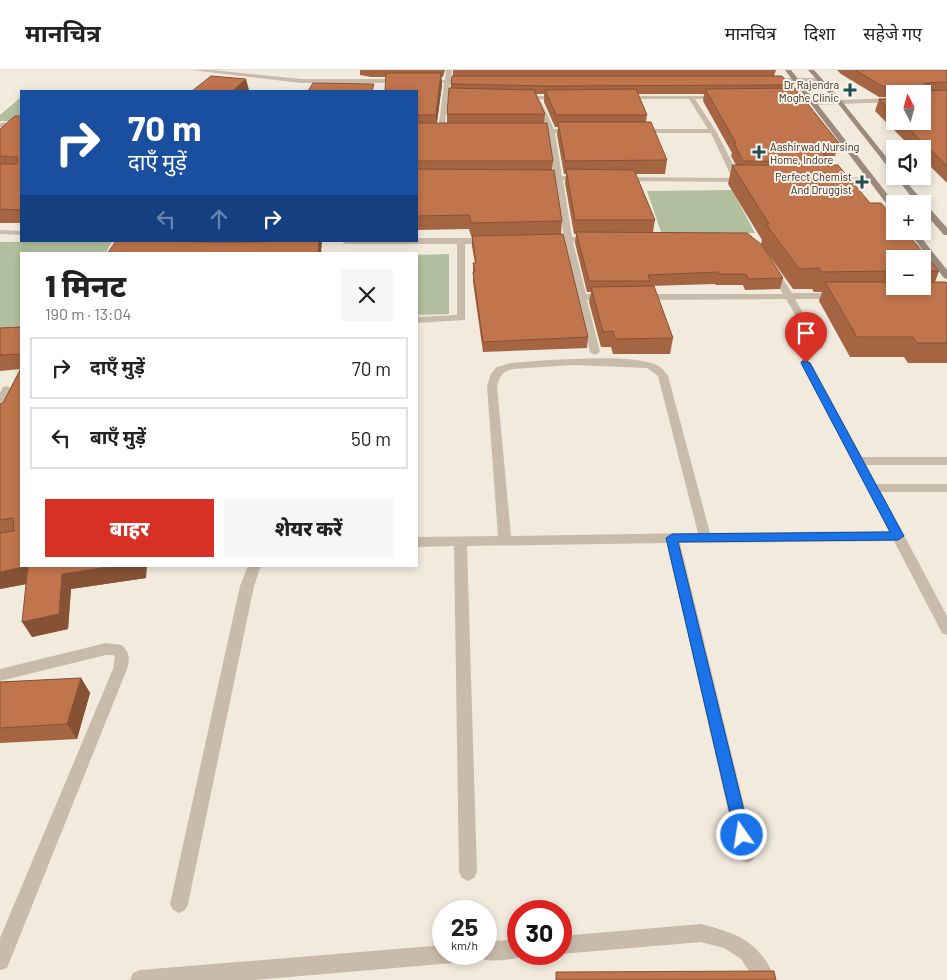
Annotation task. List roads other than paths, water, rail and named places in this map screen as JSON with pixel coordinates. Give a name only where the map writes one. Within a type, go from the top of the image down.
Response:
[{"type":"main road","points":[[788,70],[886,197]]},
{"type":"main road","points":[[812,70],[886,162]]},
{"type":"main road","points":[[905,185],[914,195]]},
{"type":"main road","points":[[931,214],[947,233]]},
{"type":"main road","points":[[919,240],[947,276]]},
{"type":"street","points":[[195,70],[300,83],[331,78],[407,81]]},
{"type":"street","points":[[441,131],[444,96],[449,70]]},
{"type":"street","points":[[397,81],[400,74]]},
{"type":"street","points":[[766,80],[820,80]]},
{"type":"street","points":[[417,82],[475,82]]},
{"type":"street","points":[[544,90],[541,98],[551,130],[568,239],[594,352]]},
{"type":"street","points":[[444,96],[453,96]]},
{"type":"street","points":[[798,96],[808,96]]},
{"type":"street","points":[[614,98],[730,97]]},
{"type":"street","points":[[518,98],[565,98]]},
{"type":"street","points":[[691,98],[713,131],[737,180]]},
{"type":"street","points":[[812,103],[886,100]]},
{"type":"street","points":[[0,124],[20,123]]},
{"type":"street","points":[[523,131],[579,130]]},
{"type":"street","points":[[433,131],[450,131]]},
{"type":"street","points":[[627,131],[713,131]]},
{"type":"street","points":[[530,178],[588,178]]},
{"type":"street","points":[[608,178],[756,180]]},
{"type":"street","points":[[824,180],[872,179]]},
{"type":"street","points":[[0,232],[20,233]]},
{"type":"street","points":[[539,240],[607,238]]},
{"type":"street","points":[[346,243],[500,241]]},
{"type":"street","points":[[418,320],[462,318],[461,242]]},
{"type":"street","points":[[767,259],[791,296],[818,347]]},
{"type":"street","points":[[582,297],[849,296]]},
{"type":"street","points":[[505,541],[492,386],[494,377],[499,370],[509,366],[572,363],[646,365],[660,371],[663,376],[705,538]]},
{"type":"street","points":[[806,363],[874,488],[947,629]]},
{"type":"street","points":[[0,405],[8,389]]},
{"type":"street","points":[[859,461],[947,460]]},
{"type":"street","points":[[874,488],[947,488]]},
{"type":"street","points":[[418,542],[898,536]]},
{"type":"street","points":[[672,538],[747,854]]},
{"type":"street","points":[[460,541],[468,872]]},
{"type":"street","points":[[179,904],[247,586],[255,567]]},
{"type":"street","points":[[0,675],[100,650],[117,649],[124,656],[0,961]]},
{"type":"street","points":[[572,944],[701,933],[728,940],[748,952],[766,980]]},
{"type":"street","points":[[140,980],[432,956]]},
{"type":"place","name":"Dr Rajendra Moghe Clinic","points":[[850,90]]},
{"type":"place","name":"Aashirwad Nursing Home, Indore","points":[[759,152]]},
{"type":"place","name":"Perfect Chemist And Druggist","points":[[862,182]]}]
